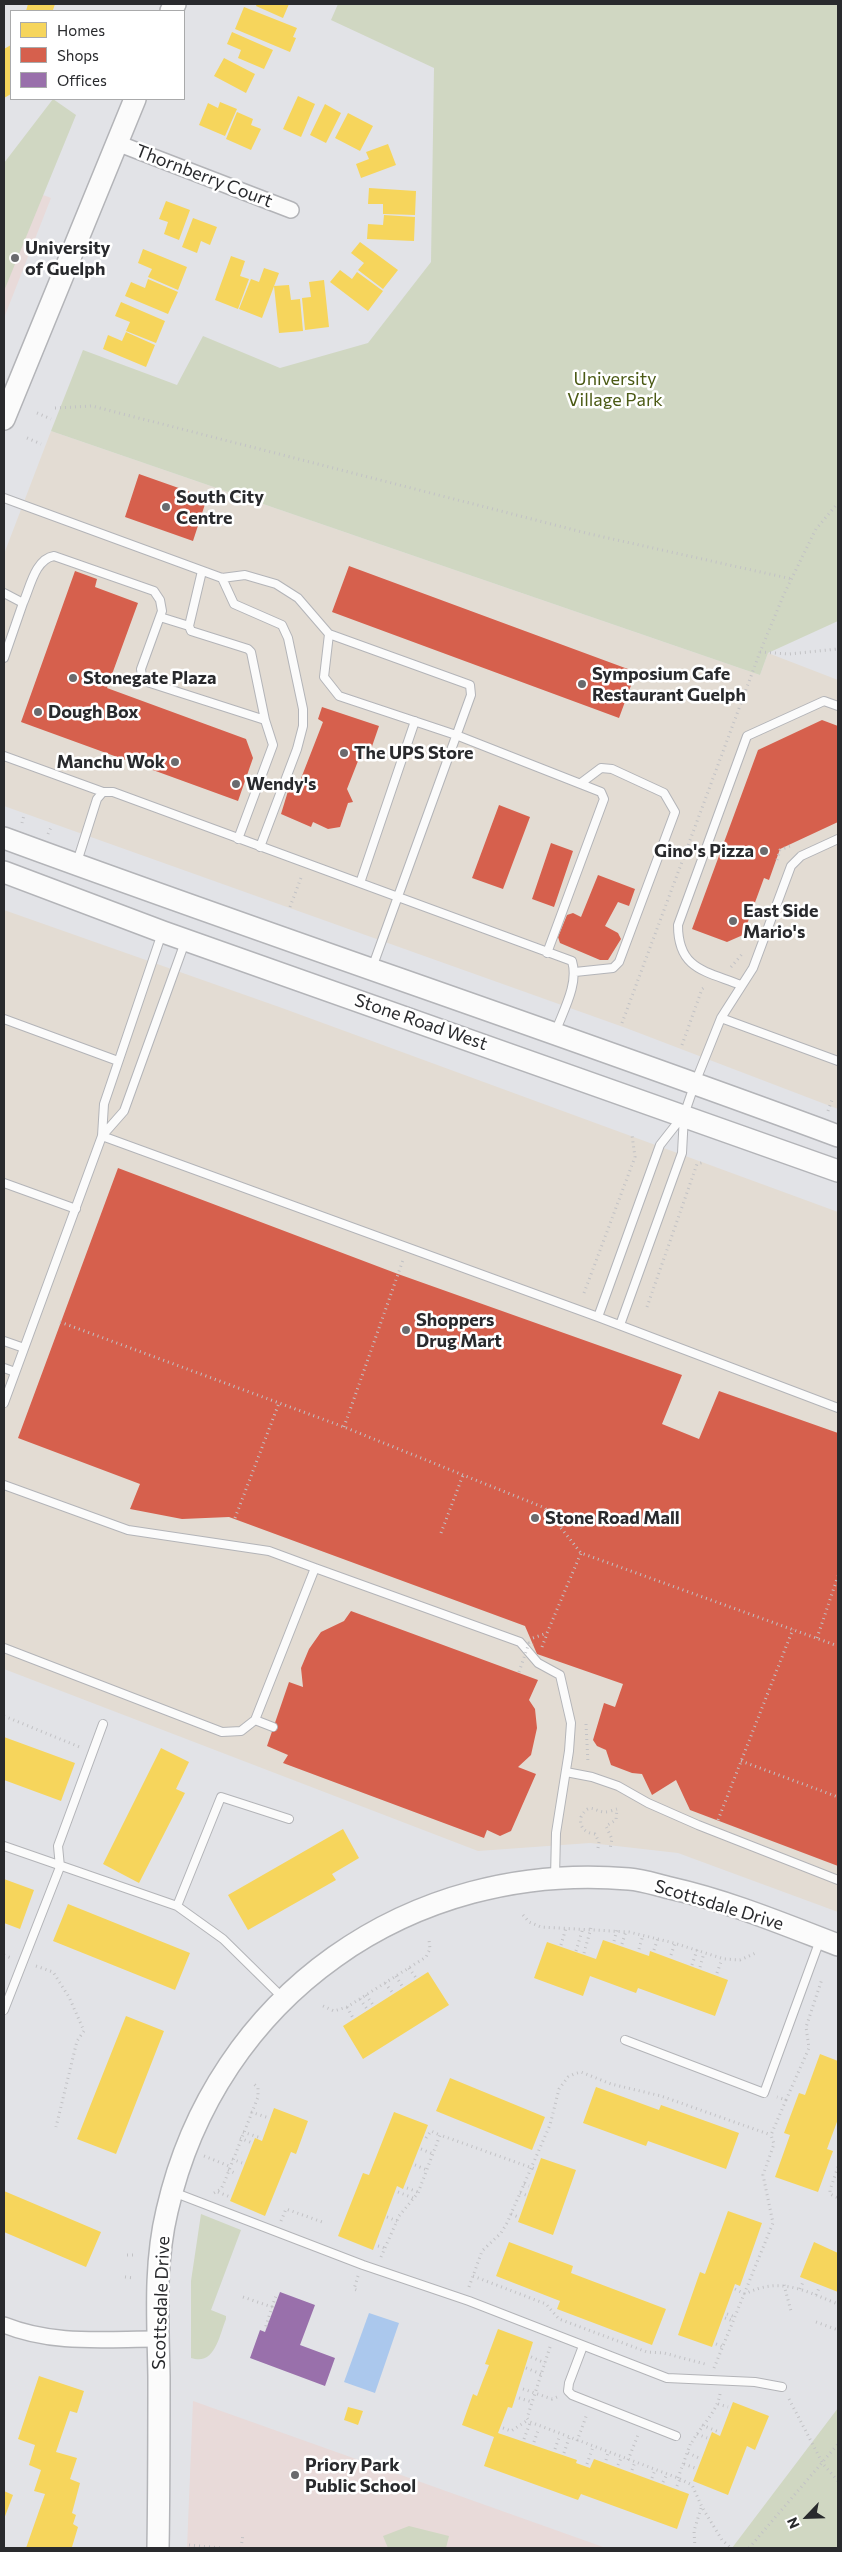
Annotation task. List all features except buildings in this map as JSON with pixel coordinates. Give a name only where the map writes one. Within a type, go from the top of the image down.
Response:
[{"type":"main road","points":[[4,419],[135,100]]},
{"type":"main road","name":"Stone Road West","points":[[4,838],[212,914],[696,1083],[838,1136]]},
{"type":"main road","name":"Stone Road West","points":[[4,872],[163,932],[838,1171]]},
{"type":"main road","points":[[163,932],[184,921],[212,914]]},
{"type":"main road","name":"Scottsdale Drive","points":[[158,2548],[160,2468],[157,2339],[158,2266],[172,2191],[189,2141],[212,2093],[230,2064],[283,1998],[304,1978],[354,1942],[406,1916],[490,1886],[555,1878],[633,1879],[676,1889],[726,1903],[830,1942]]},
{"type":"street","name":"Thornberry Court","points":[[117,143],[291,210]]},
{"type":"street","points":[[4,2325],[33,2335],[65,2340],[157,2339]]},
{"type":"lane","points":[[4,498],[222,578],[245,574],[276,584],[298,598],[329,634],[470,685],[471,695],[371,970]]},
{"type":"lane","points":[[4,658],[23,603],[40,563],[47,557],[54,556],[154,591],[160,600],[162,611],[141,669],[142,677],[147,682],[266,720]]},
{"type":"lane","points":[[202,571],[189,626],[191,631],[248,649],[251,652],[273,745],[238,839]]},
{"type":"lane","points":[[222,578],[234,604],[278,622],[285,629],[303,709],[303,726],[297,749],[260,846]]},
{"type":"lane","points":[[4,593],[23,603]]},
{"type":"lane","points":[[160,617],[189,626]]},
{"type":"lane","points":[[329,634],[324,677],[339,696],[456,735],[601,792],[604,799],[547,953]]},
{"type":"lane","points":[[741,985],[696,968],[688,962],[678,939],[678,925],[748,736],[824,701],[838,706]]},
{"type":"lane","points":[[360,883],[415,721]]},
{"type":"lane","points":[[4,756],[102,792],[112,792],[572,962],[575,972],[555,1033]]},
{"type":"lane","points":[[575,972],[613,968],[619,962],[675,812],[664,793],[612,769],[601,768],[581,784]]},
{"type":"lane","points":[[76,864],[97,799],[102,792]]},
{"type":"lane","points":[[620,1325],[682,1153],[684,1115],[722,1018],[753,968],[791,866],[801,856],[838,839]]},
{"type":"lane","points":[[4,1403],[102,1136],[104,1104],[163,932]]},
{"type":"lane","points":[[102,1136],[124,1111],[186,940]]},
{"type":"lane","points":[[722,1018],[838,1061]]},
{"type":"lane","points":[[4,1019],[118,1061]]},
{"type":"lane","points":[[598,1317],[660,1145],[684,1115]]},
{"type":"lane","points":[[102,1136],[620,1325],[838,1408]]},
{"type":"lane","points":[[4,1183],[76,1209]]},
{"type":"lane","points":[[4,1341],[24,1348]]},
{"type":"lane","points":[[4,1368],[15,1372]]},
{"type":"lane","points":[[4,1485],[128,1530],[268,1551],[520,1642],[538,1662],[560,1675],[570,1723],[566,1772],[556,1833],[555,1878]]},
{"type":"lane","points":[[4,1648],[222,1732],[241,1732],[255,1720],[315,1568]]},
{"type":"lane","points":[[255,1720],[273,1727]]},
{"type":"lane","points":[[4,2010],[60,1867],[58,1846],[103,1724]]},
{"type":"lane","points":[[566,1772],[592,1777],[618,1786],[648,1803],[716,1833],[838,1880]]},
{"type":"lane","points":[[177,1906],[221,1797],[288,1819]]},
{"type":"lane","points":[[4,1846],[177,1906],[223,1939],[283,1998]]},
{"type":"lane","points":[[625,2040],[764,2093],[830,1942]]},
{"type":"lane","points":[[172,2191],[376,2270],[465,2299],[667,2378],[755,2382],[782,2387]]},
{"type":"lane","points":[[583,2346],[569,2383],[568,2391],[575,2397],[676,2436]]},
{"type":"path","points":[[56,408],[92,406],[590,534],[792,579]]},
{"type":"path","points":[[37,413],[51,419]]},
{"type":"path","points":[[27,438],[42,444]]},
{"type":"path","points":[[760,652],[789,654],[838,649]]},
{"type":"path","points":[[775,865],[780,850],[797,843]]},
{"type":"path","points":[[290,908],[306,864]]},
{"type":"path","points":[[682,1045],[702,989],[736,963],[745,948]]},
{"type":"path","points":[[584,1293],[635,1157],[632,1135]]},
{"type":"path","points":[[647,1307],[697,1164],[705,1162]]},
{"type":"path","points":[[344,1427],[406,1247]]},
{"type":"path","points":[[60,1322],[344,1427],[545,1508],[581,1553],[838,1646]]},
{"type":"path","points":[[235,1518],[279,1403]]},
{"type":"path","points":[[441,1533],[463,1475]]},
{"type":"path","points":[[518,1672],[529,1644],[542,1647],[581,1553]]},
{"type":"path","points":[[818,1638],[838,1576]]},
{"type":"path","points":[[716,1833],[718,1821],[793,1629]]},
{"type":"path","points":[[520,1642],[547,1634]]},
{"type":"path","points":[[4,1716],[92,1752]]},
{"type":"path","points":[[741,1761],[838,1797]]},
{"type":"path","points":[[598,1848],[599,1842],[595,1834],[585,1831],[580,1821],[586,1809],[592,1808],[603,1813],[617,1809],[616,1820],[606,1826],[612,1839],[610,1849]]},
{"type":"path","points":[[523,1915],[529,1922],[540,1927],[626,1931],[658,1938],[722,1959],[740,1960],[758,1952]]},
{"type":"path","points":[[561,1945],[566,1928]]},
{"type":"path","points":[[576,1951],[582,1928]]},
{"type":"path","points":[[584,1953],[591,1928]]},
{"type":"path","points":[[614,1941],[617,1930]]},
{"type":"path","points":[[622,1944],[626,1931]]},
{"type":"path","points":[[639,1949],[643,1935]]},
{"type":"path","points":[[654,1950],[658,1938]]},
{"type":"path","points":[[322,2006],[334,2011],[347,2007],[386,1983],[429,1953],[429,1940]]},
{"type":"path","points":[[671,1955],[675,1943]]},
{"type":"path","points":[[692,1965],[697,1950]]},
{"type":"path","points":[[700,1967],[704,1953]]},
{"type":"path","points":[[4,1956],[53,1972],[69,1997],[84,2031],[77,2041],[56,2128]]},
{"type":"path","points":[[717,1973],[722,1959]]},
{"type":"path","points":[[409,1968],[416,1978]]},
{"type":"path","points":[[396,1976],[402,1986]]},
{"type":"path","points":[[710,2380],[745,2294],[747,2283],[773,2224],[763,2175],[774,2144],[771,2135],[809,2048],[806,2027],[823,1976]]},
{"type":"path","points":[[386,1983],[392,1992]]},
{"type":"path","points":[[366,1995],[373,2005]]},
{"type":"path","points":[[360,1999],[367,2009]]},
{"type":"path","points":[[347,2007],[353,2018]]},
{"type":"path","points":[[465,2299],[482,2251],[501,2233],[533,2168],[550,2125],[558,2089],[568,2077],[581,2072],[610,2084],[661,2096],[771,2135]]},
{"type":"path","points":[[217,2192],[224,2183],[240,2138],[259,2095],[254,2084]]},
{"type":"path","points":[[764,2093],[786,2100]]},
{"type":"path","points":[[252,2112],[269,2118]]},
{"type":"path","points":[[426,2138],[431,2131],[533,2168]]},
{"type":"path","points":[[243,2132],[261,2138]]},
{"type":"path","points":[[376,2270],[404,2207],[418,2192],[440,2135]]},
{"type":"path","points":[[240,2138],[252,2143]]},
{"type":"path","points":[[421,2149],[433,2154]]},
{"type":"path","points":[[232,2159],[242,2163]]},
{"type":"path","points":[[415,2165],[427,2170]]},
{"type":"path","points":[[838,2167],[830,2194],[838,2198]]},
{"type":"path","points":[[228,2170],[237,2174]]},
{"type":"path","points":[[524,2184],[529,2186]]},
{"type":"path","points":[[407,2188],[418,2192]]},
{"type":"path","points":[[208,2194],[217,2192],[230,2197]]},
{"type":"path","points":[[398,2192],[414,2198]]},
{"type":"path","points":[[520,2193],[526,2195]]},
{"type":"path","points":[[511,2214],[518,2217]]},
{"type":"path","points":[[388,2218],[397,2221]]},
{"type":"path","points":[[762,2236],[767,2238]]},
{"type":"path","points":[[378,2246],[385,2248]]},
{"type":"path","points":[[756,2252],[760,2254]]},
{"type":"path","points":[[127,2255],[136,2255]]},
{"type":"path","points":[[751,2262],[757,2264]]},
{"type":"path","points":[[473,2276],[542,2302],[549,2306],[559,2319],[647,2352],[664,2353],[701,2364],[716,2364]]},
{"type":"path","points":[[125,2277],[134,2278]]},
{"type":"path","points":[[800,2289],[803,2282]]},
{"type":"path","points":[[508,2289],[510,2283]]},
{"type":"path","points":[[735,2289],[745,2294],[760,2288],[790,2285],[838,2304]]},
{"type":"path","points":[[784,2286],[791,2311]]},
{"type":"path","points":[[816,2295],[819,2288]]},
{"type":"path","points":[[524,2295],[526,2290]]},
{"type":"path","points":[[265,2329],[277,2294]]},
{"type":"path","points":[[536,2300],[538,2295]]},
{"type":"path","points":[[244,2297],[272,2307]]},
{"type":"path","points":[[542,2302],[544,2297]]},
{"type":"path","points":[[727,2314],[735,2317]]},
{"type":"path","points":[[725,2318],[734,2322]]},
{"type":"path","points":[[816,2322],[838,2330]]},
{"type":"path","points":[[524,2438],[529,2421],[527,2418],[555,2335]]},
{"type":"path","points":[[716,2344],[723,2347]]},
{"type":"path","points":[[531,2358],[545,2363]]},
{"type":"path","points":[[526,2368],[542,2374]]},
{"type":"path","points":[[676,2486],[692,2442],[718,2404],[720,2380]]},
{"type":"path","points":[[782,2387],[823,2464],[838,2481]]},
{"type":"path","points":[[523,2389],[552,2400],[568,2391]]},
{"type":"path","points":[[518,2398],[532,2402]]},
{"type":"path","points":[[577,2441],[591,2403]]},
{"type":"path","points":[[718,2404],[728,2407]]},
{"type":"path","points":[[529,2421],[539,2428],[679,2478],[692,2486],[722,2540],[731,2548]]},
{"type":"path","points":[[503,2428],[510,2434],[529,2421]]},
{"type":"path","points":[[628,2460],[643,2423]]},
{"type":"path","points":[[702,2425],[719,2432]]},
{"type":"path","points":[[534,2442],[539,2428]]},
{"type":"path","points":[[697,2434],[707,2438]]},
{"type":"path","points":[[555,2449],[560,2435]]},
{"type":"path","points":[[676,2436],[692,2442]]},
{"type":"path","points":[[564,2453],[569,2438]]},
{"type":"path","points":[[749,2548],[823,2464],[838,2444]]},
{"type":"path","points":[[587,2464],[593,2447]]},
{"type":"path","points":[[606,2460],[608,2453]]},
{"type":"path","points":[[688,2453],[699,2458]]},
{"type":"path","points":[[618,2465],[622,2458]]},
{"type":"path","points":[[632,2470],[635,2462]]},
{"type":"path","points":[[684,2464],[695,2468]]},
{"type":"path","points":[[652,2478],[655,2470]]},
{"type":"path","points":[[663,2482],[667,2474]]},
{"type":"path","points":[[695,2548],[694,2531],[702,2507]]},
{"type":"path","points":[[241,2548],[243,2534]]},
{"type":"path","points":[[189,2545],[221,2548]]},
{"type":"shaded area","name":"University of Guelph","points":[[4,180],[51,198],[4,318]]},
{"type":"shaded area","points":[[51,431],[760,675],[768,653],[838,680],[838,1109],[626,1028],[4,806],[4,554]]},
{"type":"shaded area","points":[[4,910],[282,1008],[838,1212],[838,1912],[678,1853],[590,1843],[478,1851],[4,1669]]},
{"type":"shaded area","name":"Priory Park Public School","points":[[193,2401],[606,2548],[187,2548]]},
{"type":"green space","name":"University Village Park","points":[[338,4],[838,4],[838,621],[768,653],[760,675],[51,431],[83,350],[177,385],[203,336],[280,368],[368,343],[431,262],[434,68],[331,20]]},
{"type":"green space","points":[[52,100],[76,115],[4,291],[4,163]]},
{"type":"green space","points":[[201,2214],[241,2230],[211,2310],[226,2316],[226,2319],[211,2354],[206,2358],[199,2359],[191,2358],[191,2281]]},
{"type":"green space","points":[[838,2408],[838,2548],[732,2548]]},
{"type":"green space","points":[[409,2526],[449,2536],[446,2548],[388,2548],[383,2536]]},
{"type":"water","points":[[369,2313],[399,2323],[375,2393],[344,2382]]},
{"type":"place","name":"University of Guelph","points":[[15,258]]},
{"type":"place","name":"South City Centre","points":[[166,507]]},
{"type":"place","name":"Stonegate Plaza","points":[[73,678]]},
{"type":"place","name":"Symposium Cafe Restaurant Guelph","points":[[582,684]]},
{"type":"place","name":"Dough Box","points":[[38,712]]},
{"type":"place","name":"The UPS Store","points":[[344,753]]},
{"type":"place","name":"Manchu Wok","points":[[175,762]]},
{"type":"place","name":"Wendy's","points":[[236,784]]},
{"type":"place","name":"Gino's Pizza","points":[[764,851]]},
{"type":"place","name":"East Side Mario's","points":[[733,921]]},
{"type":"place","name":"Shoppers Drug Mart","points":[[406,1330]]},
{"type":"place","name":"Stone Road Mall","points":[[535,1518]]},
{"type":"place","name":"Priory Park Public School","points":[[295,2475]]}]
